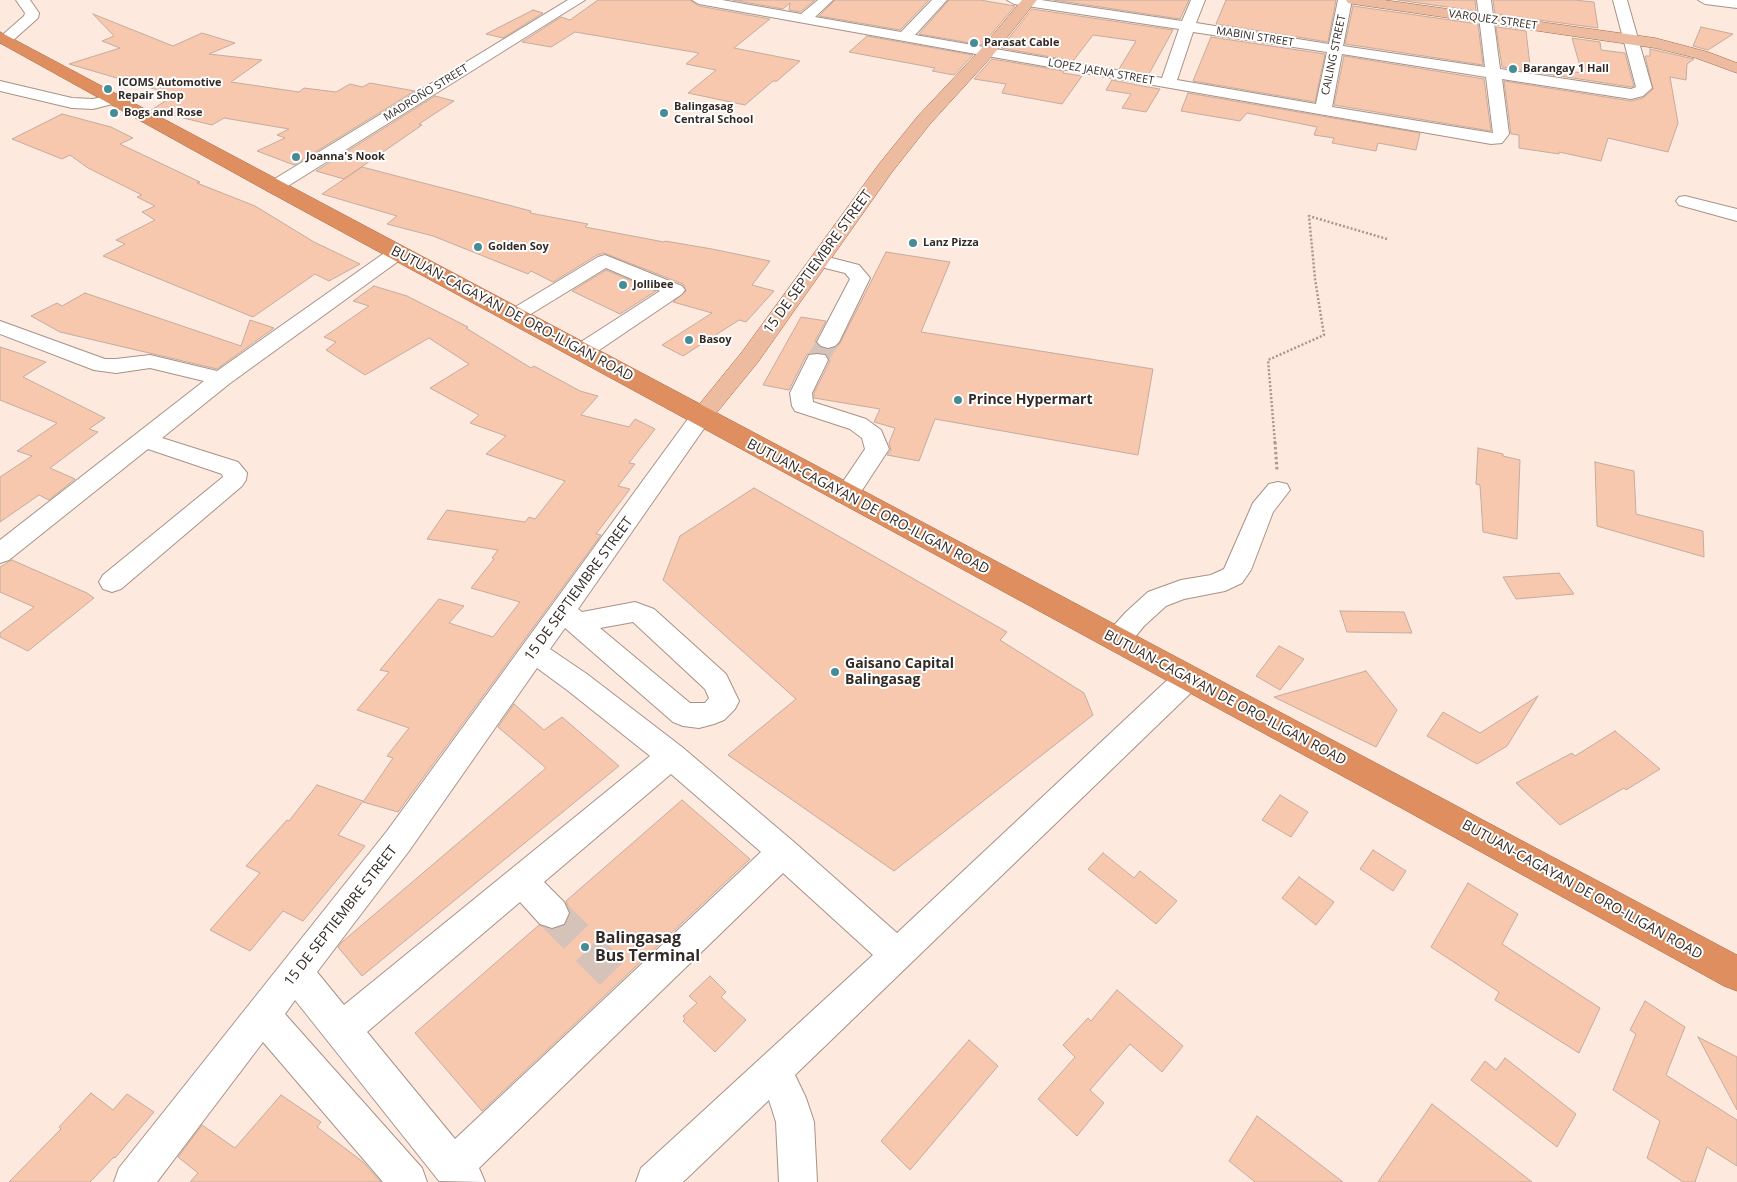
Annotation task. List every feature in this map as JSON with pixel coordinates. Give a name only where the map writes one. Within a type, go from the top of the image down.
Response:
[{"type":"highway","name":"BUTUAN-CAGAYAN DE ORO-ILIGAN ROAD","points":[[2,39],[1737,974]]},
{"type":"main road","name":"VARQUEZ STREET","points":[[1353,0],[1632,39],[1679,48],[1737,68]]},
{"type":"main road","name":"15 DE SEPTIEMBRE STREET","points":[[701,417],[750,357],[885,168],[924,120],[987,52],[1024,1]]},
{"type":"street","points":[[2,39],[27,24],[31,18],[32,13],[23,0]]},
{"type":"street","name":"MADROÑO STREET","points":[[274,187],[578,0]]},
{"type":"street","points":[[804,19],[826,0]]},
{"type":"street","points":[[905,38],[940,0]]},
{"type":"street","points":[[1168,84],[1186,27],[1198,0]]},
{"type":"street","name":"CAILING STREET","points":[[1323,110],[1345,0]]},
{"type":"street","points":[[1484,0],[1495,74]]},
{"type":"street","points":[[1620,0],[1632,39]]},
{"type":"street","points":[[1705,0],[1737,4]]},
{"type":"street","name":"LOPEZ JAENA STREET","points":[[709,1],[905,38],[1485,138],[1496,138],[1501,134],[1495,74]]},
{"type":"street","name":"MABINI STREET","points":[[1024,1],[1623,94],[1637,93],[1644,88],[1632,39]]},
{"type":"street","points":[[0,86],[72,104],[93,104],[114,99]]},
{"type":"street","points":[[1685,201],[1737,215]]},
{"type":"street","points":[[0,554],[221,379],[397,253]]},
{"type":"street","points":[[820,261],[852,269],[860,278],[801,393],[803,406],[858,424],[873,436],[877,449],[846,495]]},
{"type":"street","points":[[514,316],[605,262],[675,290],[581,352]]},
{"type":"street","points":[[0,327],[102,365],[116,366],[150,361],[221,379]]},
{"type":"street","name":"15 DE SEPTIEMBRE STREET","points":[[134,1182],[398,841],[534,652],[570,617],[701,417]]},
{"type":"street","points":[[112,582],[234,480],[235,473],[230,468],[145,440]]},
{"type":"street","points":[[1117,640],[1135,619],[1157,599],[1181,590],[1216,584],[1233,576],[1238,570],[1262,509],[1278,490]]},
{"type":"street","points":[[635,612],[646,616],[703,668],[716,682],[725,701],[714,712],[700,716],[683,714],[570,617],[606,616],[635,612]]},
{"type":"street","points":[[534,652],[577,682],[671,756],[783,852],[897,955]]},
{"type":"street","points":[[655,1182],[1188,678]]},
{"type":"street","points":[[342,1030],[671,756]]},
{"type":"street","points":[[296,974],[459,1175],[627,987],[783,852]]},
{"type":"street","points":[[520,881],[552,913]]},
{"type":"street","points":[[264,1016],[408,1182]]},
{"type":"street","points":[[773,1072],[788,1098],[795,1122],[798,1182]]},
{"type":"path","points":[[1278,490],[1268,360],[1324,335],[1315,279],[1309,216],[1387,239]]},
{"type":"building","points":[[598,0],[690,0],[699,6],[770,19],[734,48],[800,61],[745,105],[688,93],[716,70],[686,64],[699,53],[575,32],[551,47],[522,42],[561,17],[570,20]]},
{"type":"building","points":[[733,0],[815,0],[800,12],[789,10],[790,3],[783,9]]},
{"type":"building","points":[[835,0],[929,0],[900,30],[819,16]]},
{"type":"building","points":[[949,0],[980,0],[1015,6],[982,45],[919,34]]},
{"type":"building","points":[[1054,0],[1189,0],[1180,19]]},
{"type":"building","points":[[1226,0],[1336,0],[1328,42],[1216,24]]},
{"type":"building","points":[[1398,0],[1475,0],[1476,11]]},
{"type":"building","points":[[1493,0],[1574,0],[1594,2],[1598,28],[1495,14]]},
{"type":"building","points":[[1353,6],[1478,24],[1483,65],[1345,44]]},
{"type":"building","points":[[1032,9],[1173,30],[1149,74],[1119,69],[1136,41],[1093,35],[1073,61],[1001,48]]},
{"type":"building","points":[[533,10],[543,13],[503,38],[486,34]]},
{"type":"building","points":[[93,14],[173,46],[202,33],[235,43],[209,54],[262,60],[231,82],[299,92],[304,88],[336,92],[350,84],[362,87],[370,83],[415,91],[294,165],[257,151],[285,138],[277,135],[289,129],[224,118],[212,125],[151,110],[175,95],[69,64],[120,48],[102,41],[114,36]]},
{"type":"building","points":[[1496,27],[1526,31],[1530,65],[1582,73],[1572,38],[1600,42],[1601,50],[1625,53],[1634,86],[1502,67]]},
{"type":"building","points":[[1701,27],[1733,34],[1708,50],[1693,46]]},
{"type":"building","points":[[867,36],[973,55],[954,75],[932,71],[935,68],[849,52]]},
{"type":"building","points":[[1211,37],[1325,54],[1315,102],[1193,81]]},
{"type":"building","points":[[1650,49],[1694,59],[1687,64],[1686,80],[1670,77],[1678,123],[1668,152],[1608,138],[1601,161],[1559,152],[1559,154],[1519,148],[1519,135],[1511,134],[1504,81],[1631,101],[1643,98],[1653,89],[1645,56],[1650,56]]},
{"type":"building","points":[[1344,56],[1484,79],[1491,131],[1334,105]]},
{"type":"building","points":[[992,59],[1064,71],[1063,73],[1082,76],[1062,104],[1002,93],[1006,84],[974,79]]},
{"type":"building","points":[[1112,80],[1160,89],[1146,112],[1122,108],[1131,94],[1106,90]]},
{"type":"building","points":[[1188,93],[1420,133],[1416,150],[1378,143],[1376,151],[1332,143],[1334,138],[1314,135],[1317,127],[1247,113],[1240,121],[1181,111]]},
{"type":"building","points":[[435,96],[454,101],[344,179],[316,171]]},
{"type":"building","points":[[62,114],[111,127],[133,138],[120,144],[200,182],[197,183],[255,206],[314,242],[360,264],[329,281],[315,274],[253,317],[103,256],[125,244],[116,240],[155,220],[142,212],[155,206],[137,197],[142,195],[88,168],[70,155],[62,159],[12,139]]},
{"type":"building","points":[[362,167],[531,211],[530,213],[588,224],[585,227],[770,261],[752,285],[774,291],[746,322],[739,320],[683,356],[662,345],[712,313],[673,302],[686,291],[683,284],[604,253],[597,255],[553,282],[531,271],[528,274],[433,236],[387,224],[397,216],[322,194]]},
{"type":"building","points":[[886,252],[950,262],[921,332],[1153,369],[1138,455],[935,419],[919,461],[887,455],[891,450],[889,443],[895,428],[874,422],[880,409],[814,398],[814,393],[830,361],[825,353],[807,354],[789,390],[763,385],[801,317],[826,321],[815,341],[820,347],[829,350],[836,348]]},
{"type":"building","points":[[606,270],[656,291],[620,314],[572,291]]},
{"type":"building","points":[[374,286],[407,296],[468,327],[466,328],[531,368],[534,366],[580,391],[598,396],[581,415],[629,427],[635,419],[655,429],[629,463],[635,464],[618,486],[630,489],[596,534],[601,535],[398,812],[363,802],[393,758],[387,756],[409,728],[357,710],[389,672],[380,670],[439,599],[464,606],[449,623],[493,637],[520,602],[471,588],[494,559],[492,558],[498,550],[427,539],[447,510],[525,522],[529,517],[535,519],[565,481],[486,454],[506,436],[470,423],[479,415],[430,388],[469,364],[429,338],[365,375],[326,350],[336,342],[324,337],[369,306],[353,301]]},
{"type":"building","points":[[85,293],[241,346],[250,320],[274,328],[217,369],[60,332],[31,316],[57,303],[62,306]]},
{"type":"building","points":[[0,347],[46,362],[23,377],[105,418],[89,429],[98,432],[50,468],[75,479],[49,500],[39,495],[0,522],[0,477],[32,456],[17,451],[57,423],[0,400]]},
{"type":"building","points":[[1478,448],[1520,460],[1517,539],[1483,532],[1480,485],[1476,484]]},
{"type":"building","points":[[1595,462],[1634,471],[1636,514],[1703,531],[1704,557],[1597,526]]},
{"type":"building","points":[[754,488],[1007,632],[1000,640],[1084,693],[1093,715],[894,871],[728,755],[796,699],[663,580],[680,536]]},
{"type":"building","points":[[12,560],[87,593],[94,598],[28,651],[0,637],[0,633],[34,607],[0,592],[0,567]]},
{"type":"building","points":[[1559,573],[1574,594],[1516,599],[1503,577]]},
{"type":"building","points":[[1340,611],[1404,612],[1412,633],[1347,632]]},
{"type":"building","points":[[1279,646],[1304,659],[1280,690],[1256,676]]},
{"type":"building","points":[[1366,671],[1397,710],[1376,747],[1274,697]]},
{"type":"building","points":[[1538,696],[1507,746],[1477,764],[1427,736],[1443,712],[1480,733]]},
{"type":"building","points":[[514,704],[544,730],[562,717],[619,766],[362,976],[338,947],[342,942],[546,768],[498,727]]},
{"type":"building","points":[[1615,731],[1660,769],[1626,790],[1624,788],[1560,825],[1516,783],[1572,753],[1575,756]]},
{"type":"building","points":[[317,785],[363,801],[338,835],[365,846],[303,921],[283,911],[250,951],[210,930],[260,873],[246,866],[287,820],[289,821]]},
{"type":"building","points":[[1280,795],[1308,812],[1291,837],[1262,820]]},
{"type":"building","name":"Balingasag Bus Terminal","points":[[682,800],[750,859],[482,1111],[415,1033],[539,925],[551,930],[565,926],[571,914],[566,901]]},
{"type":"building","points":[[1373,850],[1406,871],[1393,891],[1360,869]]},
{"type":"building","points":[[1103,853],[1134,878],[1140,871],[1177,901],[1156,924],[1088,869]]},
{"type":"building","points":[[1299,877],[1334,902],[1316,925],[1282,898]]},
{"type":"building","points":[[1468,883],[1518,914],[1502,944],[1600,1008],[1579,1053],[1495,1000],[1499,992],[1431,947]]},
{"type":"building","points":[[710,976],[726,992],[721,997],[746,1020],[715,1052],[683,1021],[685,1019],[683,1016],[697,1003],[689,996]]},
{"type":"building","points":[[1117,990],[1183,1046],[1162,1072],[1130,1044],[1090,1090],[1104,1103],[1077,1136],[1038,1099],[1075,1057],[1063,1045],[1088,1018],[1091,1021]]},
{"type":"building","points":[[1645,1001],[1685,1027],[1666,1075],[1737,1120],[1737,1166],[1707,1147],[1695,1182],[1683,1182],[1647,1158],[1660,1121],[1613,1090],[1636,1034],[1630,1030]]},
{"type":"building","points":[[1698,1037],[1737,1057],[1737,1110]]},
{"type":"building","points":[[969,1040],[998,1066],[910,1170],[881,1141]]},
{"type":"building","points":[[1505,1058],[1576,1114],[1557,1147],[1471,1080],[1485,1061],[1496,1070]]},
{"type":"building","points":[[91,1093],[113,1110],[127,1094],[154,1112],[115,1158],[90,1182],[9,1182],[61,1129],[59,1127]]},
{"type":"building","points":[[281,1095],[321,1122],[317,1127],[363,1162],[381,1182],[190,1182],[198,1173],[178,1157],[202,1125],[235,1148]]},
{"type":"building","points":[[1432,1104],[1532,1182],[1378,1182]]},
{"type":"building","points":[[1257,1116],[1343,1182],[1255,1182],[1229,1161]]},
{"type":"tunnel","points":[[817,360],[828,342]]},
{"type":"tunnel","points":[[552,913],[620,981]]},
{"type":"place","name":"Parasat Cable","points":[[974,43]]},
{"type":"place","name":"Barangay 1 Hall","points":[[1513,69]]},
{"type":"place","name":"ICOMS Automotive Repair Shop","points":[[108,89]]},
{"type":"place","name":"Bogs and Rose","points":[[114,113]]},
{"type":"place","name":"Balingasag Central School","points":[[664,113]]},
{"type":"place","name":"Joanna's Nook","points":[[296,157]]},
{"type":"place","name":"Lanz Pizza","points":[[913,243]]},
{"type":"place","name":"Golden Soy","points":[[478,247]]},
{"type":"place","name":"Jollibee","points":[[623,285]]},
{"type":"place","name":"Basoy","points":[[689,340]]},
{"type":"place","name":"Prince Hypermart","points":[[958,400]]},
{"type":"place","name":"Gaisano Capital Balingasag","points":[[835,672]]},
{"type":"place","name":"Balingasag Bus Terminal","points":[[585,947]]}]
